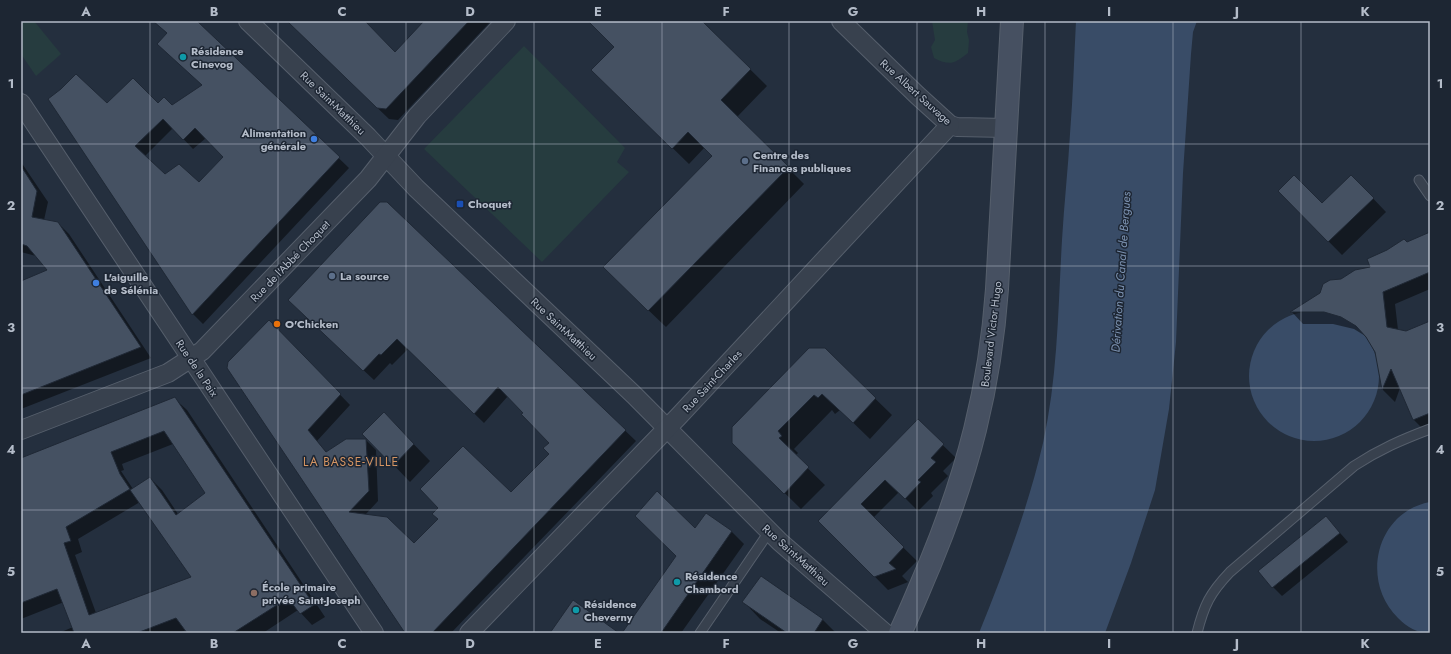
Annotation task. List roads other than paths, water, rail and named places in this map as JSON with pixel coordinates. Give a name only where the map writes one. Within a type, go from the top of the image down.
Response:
[{"type":"main road","name":"Boulevard Victor Hugo","points":[[900,633],[951,511],[972,446],[988,372],[996,312],[1012,21]]},
{"type":"street","name":"Rue Saint-Matthieu","points":[[248,21],[368,137],[416,188],[668,428],[769,532],[790,552],[885,633]]},
{"type":"street","name":"Rue de l'Abbé Choquet","points":[[21,430],[168,373],[202,351],[364,183],[417,116],[506,21]]},
{"type":"street","name":"Rue Albert Sauvage","points":[[841,21],[950,125],[1006,128]]},
{"type":"street","name":"Rue de la Paix","points":[[21,103],[374,633]]},
{"type":"street","name":"Rue Saint-Charles","points":[[469,633],[668,428],[950,125]]},
{"type":"lane","points":[[1418,180],[1430,196]]},
{"type":"lane","points":[[1196,633],[1204,608],[1210,596],[1230,572],[1354,466],[1396,441],[1430,429]]},
{"type":"lane","points":[[700,633],[769,532]]},
{"type":"water","name":"Dérivation du Canal de Bergues","points":[[1076,21],[1197,21],[1193,32],[1191,54],[1183,173],[1176,342],[1169,409],[1155,490],[1131,563],[1105,633],[979,633],[1023,515],[1043,443],[1052,393],[1057,342]]},
{"type":"water","points":[[1320,311],[1339,316],[1360,330],[1374,351],[1378,363],[1378,389],[1374,401],[1360,422],[1339,436],[1327,440],[1308,441],[1289,436],[1268,422],[1254,401],[1250,389],[1249,370],[1254,351],[1268,330],[1289,316],[1301,312]]},
{"type":"water","points":[[1430,502],[1430,633],[1412,629],[1398,618],[1386,603],[1379,586],[1377,568],[1380,550],[1386,533],[1397,519],[1412,508]]},
{"type":"place","name":"Résidence Cinevog","points":[[183,57]]},
{"type":"place","name":"Alimentation générale","points":[[314,139]]},
{"type":"place","name":"Centre des Finances publiques","points":[[745,161]]},
{"type":"place","name":"Choquet","points":[[460,204]]},
{"type":"place","name":"La source","points":[[332,276]]},
{"type":"place","name":"L'aiguille de Sélénia","points":[[96,283]]},
{"type":"place","name":"O'Chicken","points":[[277,324]]},
{"type":"place","name":"Résidence Chambord","points":[[677,582]]},
{"type":"place","name":"École primaire privée Saint-Joseph","points":[[254,593]]},
{"type":"place","name":"Résidence Cheverny","points":[[576,610]]},
{"type":"district","name":"LA BASSE-VILLE","points":[[351,462]]}]
